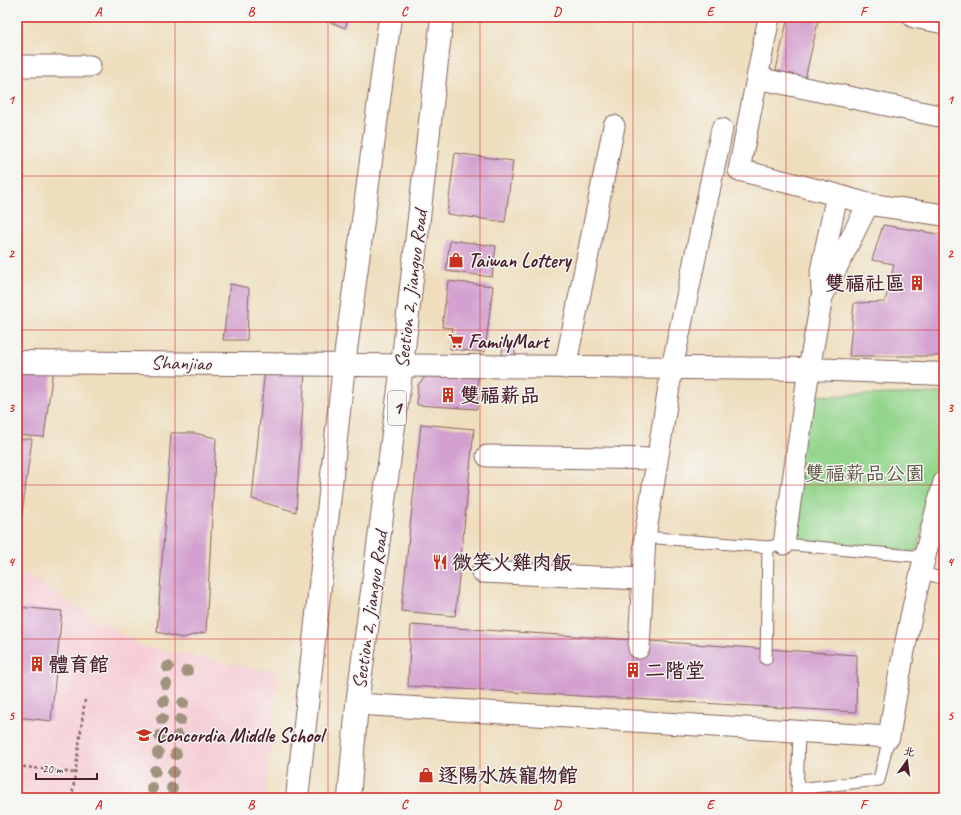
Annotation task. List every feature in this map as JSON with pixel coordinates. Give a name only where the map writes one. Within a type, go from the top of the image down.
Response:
[{"type":"main road","points":[[297,798],[344,365],[390,17]]},
{"type":"main road","name":"Section 2, Jianguo Road","points":[[349,798],[357,704],[402,366],[442,17]]},
{"type":"main road","name":"Shanjiao","points":[[17,362],[809,369],[944,374]]},
{"type":"street","points":[[768,17],[739,170],[868,204],[944,216]]},
{"type":"street","points":[[914,17],[944,23]]},
{"type":"street","points":[[17,66],[90,66]]},
{"type":"street","points":[[757,78],[944,117]]},
{"type":"street","points":[[565,368],[614,126]]},
{"type":"street","points":[[639,648],[645,537],[672,368],[722,129]]},
{"type":"street","points":[[776,545],[822,297],[821,271],[837,195]]},
{"type":"street","points":[[822,297],[868,204]]},
{"type":"street","points":[[487,456],[658,459]]},
{"type":"street","points":[[357,704],[889,737],[900,666],[922,564],[944,482]]},
{"type":"street","points":[[482,572],[643,579]]},
{"type":"lane","points":[[645,537],[776,545],[922,564],[944,579]]},
{"type":"lane","points":[[766,660],[776,545]]},
{"type":"lane","points":[[799,732],[797,794],[879,780],[889,737]]},
{"type":"path","points":[[72,798],[85,699]]},
{"type":"path","points":[[17,766],[75,773]]},
{"type":"shaded area","name":"Concordia Middle School","points":[[17,570],[142,646],[279,673],[265,798],[17,798]]},
{"type":"green space","name":"雙福薪品公園","points":[[944,393],[944,444],[916,552],[776,538],[813,396]]},
{"type":"building","points":[[317,17],[349,17],[345,28]]},
{"type":"building","points":[[788,17],[819,17],[805,79],[776,70]]},
{"type":"building","points":[[455,153],[513,161],[505,222],[447,214]]},
{"type":"building","name":"雙福社區","points":[[883,225],[944,235],[944,356],[849,356],[854,303],[885,302],[894,264],[872,260]]},
{"type":"building","points":[[450,240],[496,246],[492,277],[446,271]]},
{"type":"building","points":[[448,281],[493,286],[485,352],[450,349],[453,328],[442,327]]},
{"type":"building","points":[[230,284],[249,288],[247,340],[223,340]]},
{"type":"building","points":[[503,341],[515,342],[515,356],[502,355]]},
{"type":"building","points":[[17,368],[53,369],[44,437],[17,435]]},
{"type":"building","points":[[265,368],[305,371],[296,512],[252,499]]},
{"type":"building","name":"雙福薪品","points":[[426,376],[478,376],[477,409],[417,405],[418,385]]},
{"type":"building","points":[[421,424],[474,429],[455,616],[401,611]]},
{"type":"building","points":[[171,433],[194,433],[216,438],[206,632],[182,638],[157,632]]},
{"type":"building","points":[[17,439],[32,439],[18,542],[17,542]]},
{"type":"building","name":"體育館","points":[[17,607],[62,611],[51,721],[17,717]]},
{"type":"building","name":"二階堂","points":[[411,625],[857,655],[856,712],[408,686]]},
{"type":"place","name":"Taiwan Lottery","points":[[456,260]]},
{"type":"place","name":"雙福社區","points":[[917,283]]},
{"type":"place","name":"FamilyMart","points":[[456,341]]},
{"type":"place","name":"雙福薪品","points":[[448,395]]},
{"type":"place","name":"微笑火雞肉飯","points":[[440,562]]},
{"type":"place","name":"體育館","points":[[37,664]]},
{"type":"place","name":"二階堂","points":[[633,670]]},
{"type":"place","name":"Concordia Middle School","points":[[144,735]]},
{"type":"place","name":"逐陽水族寵物館","points":[[426,775]]}]
